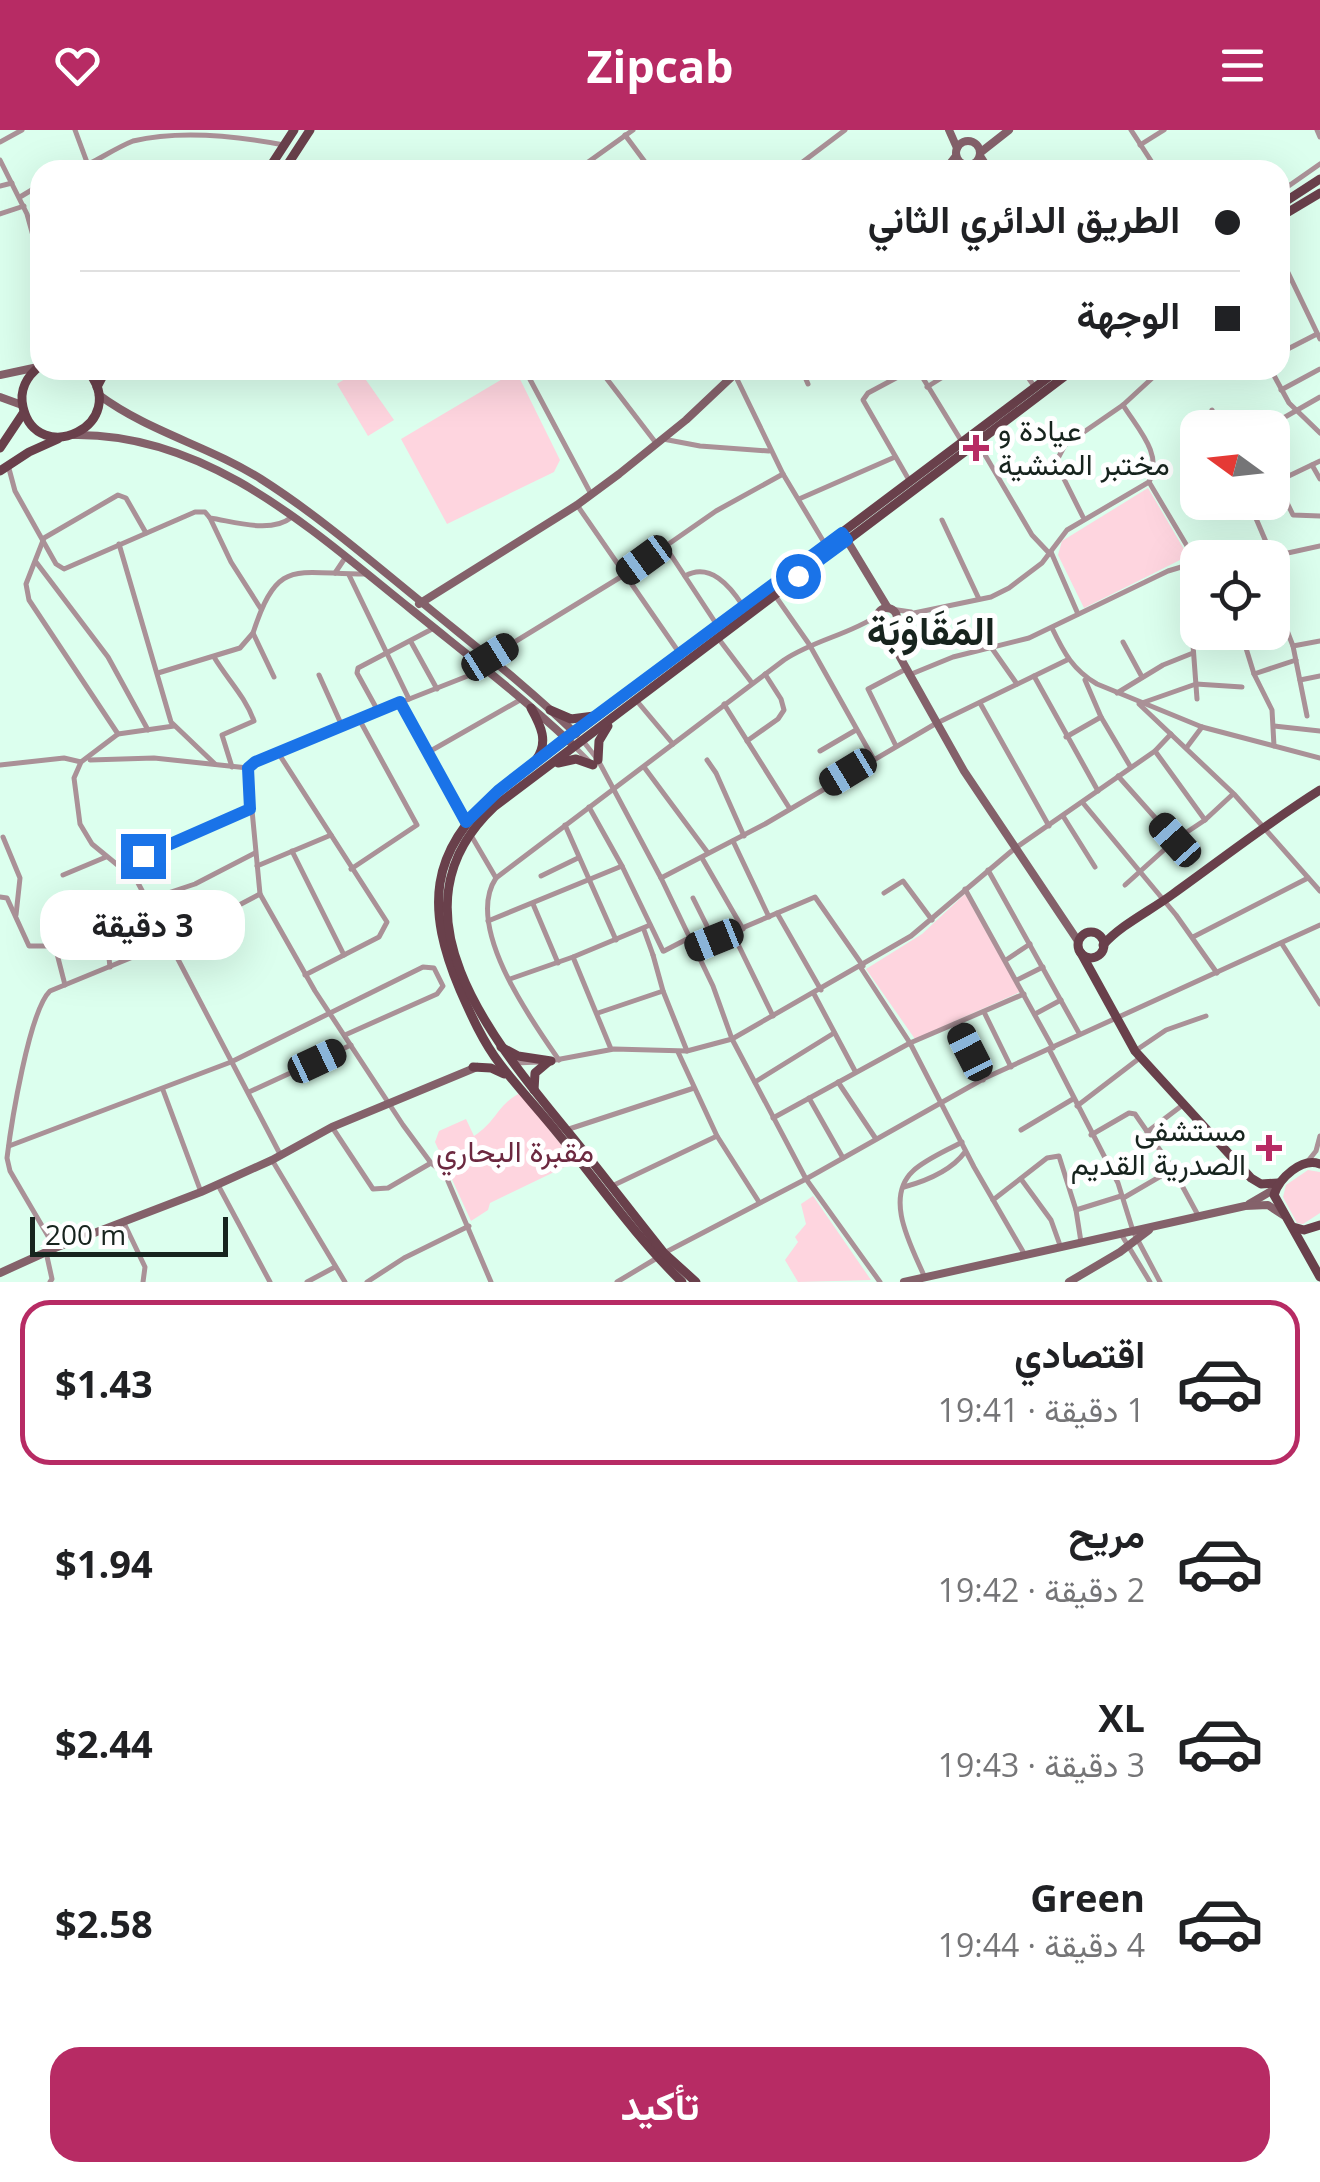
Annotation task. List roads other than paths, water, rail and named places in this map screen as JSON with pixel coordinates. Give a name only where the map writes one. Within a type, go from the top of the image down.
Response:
[{"type":"main road","points":[[274,160],[294,130]]},
{"type":"main road","points":[[290,160],[310,130]]},
{"type":"main road","points":[[1290,198],[1320,179]]},
{"type":"main road","points":[[1290,210],[1320,192]]},
{"type":"main road","points":[[0,448],[23,409],[26,380],[30,376]]},
{"type":"main road","points":[[92,380],[98,391]]},
{"type":"main road","points":[[4,468],[74,435],[90,423],[102,380]]},
{"type":"main road","points":[[550,710],[580,720],[611,713],[636,700],[910,482],[1046,380]]},
{"type":"main road","points":[[682,1282],[516,1082],[493,1045],[446,958],[437,916],[442,873],[466,822],[532,765],[611,713],[680,654],[825,544],[845,537],[1060,380]]},
{"type":"main road","points":[[23,409],[35,428],[61,438]]},
{"type":"main road","points":[[531,708],[540,725],[543,744],[532,765]]},
{"type":"main road","points":[[550,765],[576,759],[596,763],[611,713]]},
{"type":"main road","points":[[555,1061],[518,1056],[493,1045],[455,956],[446,913],[450,874],[470,833],[574,740]]},
{"type":"main road","points":[[1081,953],[1092,957],[1124,928],[1283,812],[1320,790]]},
{"type":"main road","points":[[1124,928],[1090,932],[1078,941],[1116,1019],[1138,1054],[1251,1178],[1277,1186]]},
{"type":"main road","points":[[1090,932],[1101,937],[1098,984]]},
{"type":"main road","points":[[473,1068],[486,1060],[493,1045]]},
{"type":"main road","points":[[535,1092],[535,1073],[555,1061]]},
{"type":"main road","points":[[506,1064],[535,1092],[612,1186],[661,1255],[696,1282]]},
{"type":"main road","points":[[473,1068],[497,1070],[516,1082]]},
{"type":"main road","points":[[1319,1280],[1274,1200],[1277,1186],[1308,1162],[1320,1164]]},
{"type":"main road","points":[[1291,1225],[1304,1230],[1320,1225]]},
{"type":"street","points":[[0,142],[22,130]]},
{"type":"street","points":[[75,130],[86,160]]},
{"type":"street","points":[[591,160],[633,130]]},
{"type":"street","points":[[805,160],[845,130]]},
{"type":"street","points":[[951,130],[970,142],[984,160]]},
{"type":"street","points":[[951,130],[963,160]]},
{"type":"street","points":[[973,160],[1009,130]]},
{"type":"street","points":[[1131,130],[1150,160]]},
{"type":"street","points":[[1140,145],[1164,130]]},
{"type":"street","points":[[1317,130],[1320,138]]},
{"type":"street","points":[[96,160],[152,136],[212,133],[284,145]]},
{"type":"street","points":[[625,135],[644,160]]},
{"type":"street","points":[[953,160],[970,142],[1000,136]]},
{"type":"street","points":[[0,160],[20,197],[30,227]]},
{"type":"street","points":[[1290,185],[1320,164]]},
{"type":"street","points":[[0,186],[12,182]]},
{"type":"street","points":[[20,197],[30,191]]},
{"type":"street","points":[[0,214],[24,206]]},
{"type":"street","points":[[1290,276],[1319,335],[1290,348]]},
{"type":"street","points":[[0,375],[30,368]]},
{"type":"street","points":[[1281,390],[1320,369]]},
{"type":"street","points":[[531,380],[591,494]]},
{"type":"street","points":[[608,380],[660,441],[771,451]]},
{"type":"street","points":[[411,610],[578,505],[660,441],[729,380]]},
{"type":"street","points":[[741,380],[771,451],[825,544]]},
{"type":"street","points":[[806,380],[808,384]]},
{"type":"street","points":[[895,380],[864,397],[864,403],[910,482]]},
{"type":"street","points":[[922,380],[962,442]]},
{"type":"street","points":[[927,387],[938,380]]},
{"type":"street","points":[[1030,380],[1036,389]]},
{"type":"street","points":[[1083,518],[1057,460],[1065,444],[1123,405],[1150,380]]},
{"type":"street","points":[[1276,380],[1298,411],[1320,433]]},
{"type":"street","points":[[98,391],[138,422],[258,478],[355,547],[550,710],[604,774],[690,937],[732,1039],[806,1179],[880,1282]]},
{"type":"street","points":[[0,397],[23,409]]},
{"type":"street","points":[[1290,415],[1320,397]]},
{"type":"street","points":[[862,626],[882,627],[914,613],[990,598],[1009,588],[1083,518],[1149,482],[1155,468],[1154,457],[1123,405]]},
{"type":"street","points":[[74,435],[132,438],[176,452],[238,480],[368,574],[574,740]]},
{"type":"street","points":[[978,443],[1032,536],[1050,551],[1078,614]]},
{"type":"street","points":[[799,499],[895,457]]},
{"type":"street","points":[[1290,475],[1320,461]]},
{"type":"street","points":[[1312,465],[1320,480]]},
{"type":"street","points":[[4,468],[56,564],[64,569],[195,512],[204,512],[261,609]]},
{"type":"street","points":[[490,657],[716,511],[783,474]]},
{"type":"street","points":[[1149,482],[1184,540]]},
{"type":"street","points":[[118,734],[28,600],[26,584],[44,538],[118,495],[126,498],[146,533]]},
{"type":"street","points":[[578,505],[680,654]]},
{"type":"street","points":[[1290,509],[1293,514],[1320,516]]},
{"type":"street","points":[[210,518],[271,526],[281,525],[292,517]]},
{"type":"street","points":[[942,520],[979,599]]},
{"type":"street","points":[[845,537],[874,588],[896,615],[894,646]]},
{"type":"street","points":[[119,544],[174,726],[215,764]]},
{"type":"street","points":[[664,546],[717,625]]},
{"type":"street","points":[[1290,552],[1320,546]]},
{"type":"street","points":[[335,573],[345,558]]},
{"type":"street","points":[[35,561],[108,656],[148,730]]},
{"type":"street","points":[[896,746],[868,689],[952,657],[1052,628],[1180,567]]},
{"type":"street","points":[[685,576],[698,570],[713,575],[724,582],[743,606]]},
{"type":"street","points":[[348,574],[408,699]]},
{"type":"street","points":[[158,673],[240,648],[253,633],[266,595],[280,579],[368,574]]},
{"type":"street","points":[[874,588],[882,627],[935,724],[1078,941]]},
{"type":"street","points":[[774,594],[809,644],[873,758]]},
{"type":"street","points":[[555,1061],[524,1011],[488,922],[488,892],[496,878],[809,644],[862,626],[890,609],[914,613]]},
{"type":"street","points":[[378,711],[357,670],[434,628]]},
{"type":"street","points":[[1052,628],[1067,660],[1084,677],[1140,704],[1202,727],[1320,758]]},
{"type":"street","points":[[253,633],[274,677]]},
{"type":"street","points":[[718,638],[752,684]]},
{"type":"street","points":[[1290,638],[1307,716]]},
{"type":"street","points":[[1293,646],[1320,641]]},
{"type":"street","points":[[411,642],[437,688]]},
{"type":"street","points":[[1123,642],[1142,677]]},
{"type":"street","points":[[991,648],[1017,684]]},
{"type":"street","points":[[1193,650],[1197,699]]},
{"type":"street","points":[[1247,650],[1272,710],[1274,746]]},
{"type":"street","points":[[1117,693],[1193,653]]},
{"type":"street","points":[[214,657],[242,695],[253,718],[251,724],[222,735],[232,767]]},
{"type":"street","points":[[660,878],[744,836],[935,724],[1067,660]]},
{"type":"street","points":[[1254,674],[1296,660]]},
{"type":"street","points":[[0,765],[64,758],[154,758],[248,768],[277,751],[484,669]]},
{"type":"street","points":[[747,741],[778,719],[784,710],[766,674]]},
{"type":"street","points":[[318,675],[342,726]]},
{"type":"street","points":[[1034,676],[1098,791]]},
{"type":"street","points":[[1300,680],[1320,676]]},
{"type":"street","points":[[1084,677],[1101,717],[1130,766]]},
{"type":"street","points":[[1140,704],[1196,684],[1242,686]]},
{"type":"street","points":[[428,753],[521,700]]},
{"type":"street","points":[[636,700],[673,744]]},
{"type":"street","points":[[400,702],[466,822]]},
{"type":"street","points":[[980,703],[1048,826]]},
{"type":"street","points":[[724,704],[790,808]]},
{"type":"street","points":[[1140,704],[1234,794],[1320,891]]},
{"type":"street","points":[[1066,737],[1101,717]]},
{"type":"street","points":[[351,869],[417,825],[359,719]]},
{"type":"street","points":[[174,726],[118,734],[84,761],[74,778],[80,824],[87,838],[136,881],[249,1092],[276,1158],[345,1282]]},
{"type":"street","points":[[1274,726],[1320,731]]},
{"type":"street","points":[[1187,748],[1202,727]]},
{"type":"street","points":[[820,751],[857,730]]},
{"type":"street","points":[[0,1273],[218,1185],[332,1127],[473,1068],[555,1061],[610,1049],[678,1052],[732,1039],[862,967],[932,920],[1014,849],[1155,751],[1171,734]]},
{"type":"street","points":[[277,751],[386,926],[379,937],[305,975]]},
{"type":"street","points":[[1155,751],[1205,820]]},
{"type":"street","points":[[707,760],[744,836]]},
{"type":"street","points":[[644,767],[705,855],[743,929]]},
{"type":"street","points":[[248,768],[260,894],[329,1013],[403,1125],[431,1163],[445,1174],[491,1282]]},
{"type":"street","points":[[1118,776],[1175,840]]},
{"type":"street","points":[[1125,884],[1234,794]]},
{"type":"street","points":[[1083,803],[1218,973]]},
{"type":"street","points":[[589,807],[663,952]]},
{"type":"street","points":[[123,867],[250,809]]},
{"type":"street","points":[[1064,816],[1095,867]]},
{"type":"street","points":[[565,825],[616,940]]},
{"type":"street","points":[[470,833],[496,878]]},
{"type":"street","points":[[256,866],[331,835]]},
{"type":"street","points":[[3,837],[20,878],[16,918]]},
{"type":"street","points":[[733,842],[769,917]]},
{"type":"street","points":[[146,900],[195,884],[255,852]]},
{"type":"street","points":[[292,852],[344,956]]},
{"type":"street","points":[[63,874],[106,857]]},
{"type":"street","points":[[541,876],[578,858]]},
{"type":"street","points":[[488,922],[622,866]]},
{"type":"street","points":[[988,870],[1080,1034]]},
{"type":"street","points":[[1193,937],[1308,878]]},
{"type":"street","points":[[884,894],[903,881],[932,920]]},
{"type":"street","points":[[965,889],[1035,1014],[1160,1282]]},
{"type":"street","points":[[50,1282],[50,1250],[7,1164],[38,1009],[50,991],[167,942],[260,894]]},
{"type":"street","points":[[0,897],[7,898],[28,946],[55,946],[65,985]]},
{"type":"street","points":[[693,898],[714,940]]},
{"type":"street","points":[[695,948],[816,898],[910,1043],[1025,1256]]},
{"type":"street","points":[[533,904],[558,962]]},
{"type":"street","points":[[86,909],[100,922],[110,967]]},
{"type":"street","points":[[777,913],[821,990]]},
{"type":"street","points":[[510,979],[573,958],[650,925]]},
{"type":"street","points":[[618,1282],[983,1080],[1320,925]]},
{"type":"street","points":[[644,930],[686,1051]]},
{"type":"street","points":[[732,932],[773,1016]]},
{"type":"street","points":[[654,955],[690,937]]},
{"type":"street","points":[[1006,960],[1030,944]]},
{"type":"street","points":[[1282,944],[1320,1004]]},
{"type":"street","points":[[573,958],[610,1049]]},
{"type":"street","points":[[9,1146],[231,1062],[423,966],[434,968],[443,986],[437,994],[345,1035]]},
{"type":"street","points":[[1017,980],[1043,967]]},
{"type":"street","points":[[598,1013],[663,991]]},
{"type":"street","points":[[814,994],[855,1071]]},
{"type":"street","points":[[774,1118],[910,1043],[1024,994]]},
{"type":"street","points":[[1035,1014],[1061,1000]]},
{"type":"street","points":[[984,1012],[1011,1066]]},
{"type":"street","points":[[1021,1130],[1075,1103],[1166,1030],[1206,1016]]},
{"type":"street","points":[[956,1024],[983,1080]]},
{"type":"street","points":[[755,1082],[834,1034]]},
{"type":"street","points":[[249,1092],[351,1045]]},
{"type":"street","points":[[678,1052],[717,1136],[760,1202]]},
{"type":"street","points":[[838,1082],[876,1139]]},
{"type":"street","points":[[566,1130],[694,1088]]},
{"type":"street","points":[[162,1090],[201,1192]]},
{"type":"street","points":[[809,1098],[842,1158]]},
{"type":"street","points":[[1147,1132],[1185,1104]]},
{"type":"street","points":[[1092,1135],[1130,1112],[1174,1169],[1199,1216]]},
{"type":"street","points":[[332,1127],[373,1189],[388,1188],[431,1163]]},
{"type":"street","points":[[612,1186],[717,1136]]},
{"type":"street","points":[[1308,1162],[1320,1136]]},
{"type":"street","points":[[925,1280],[901,1216],[904,1187],[914,1171],[962,1142]]},
{"type":"street","points":[[904,1187],[956,1164],[966,1150]]},
{"type":"street","points":[[993,1200],[1047,1158],[1059,1156],[1076,1210],[1081,1242]]},
{"type":"street","points":[[1076,1210],[1122,1197],[1174,1169]]},
{"type":"street","points":[[1021,1178],[1050,1220],[1060,1248]]},
{"type":"street","points":[[218,1185],[270,1282]]},
{"type":"street","points":[[1246,1206],[1277,1186]]},
{"type":"street","points":[[904,1282],[1081,1242],[1135,1235],[1151,1227],[1246,1206],[1268,1205],[1284,1216]]},
{"type":"street","points":[[124,1223],[144,1267],[142,1282]]},
{"type":"street","points":[[367,1282],[404,1258],[469,1226]]},
{"type":"street","points":[[1121,1234],[1150,1282]]},
{"type":"street","points":[[1069,1282],[1128,1247],[1135,1235]]},
{"type":"street","points":[[307,1282],[335,1267]]},
{"type":"place","name":"عيادة و مختبر المنشية","points":[[976,448]]},
{"type":"place","name":"مستشفى الصدرية القديم","points":[[1269,1148]]},
{"type":"district","name":"المَقَاوْبَة","points":[[931,631]]},
{"type":"park label","name":"مقبرة البحاري","points":[[515,1152]]}]
